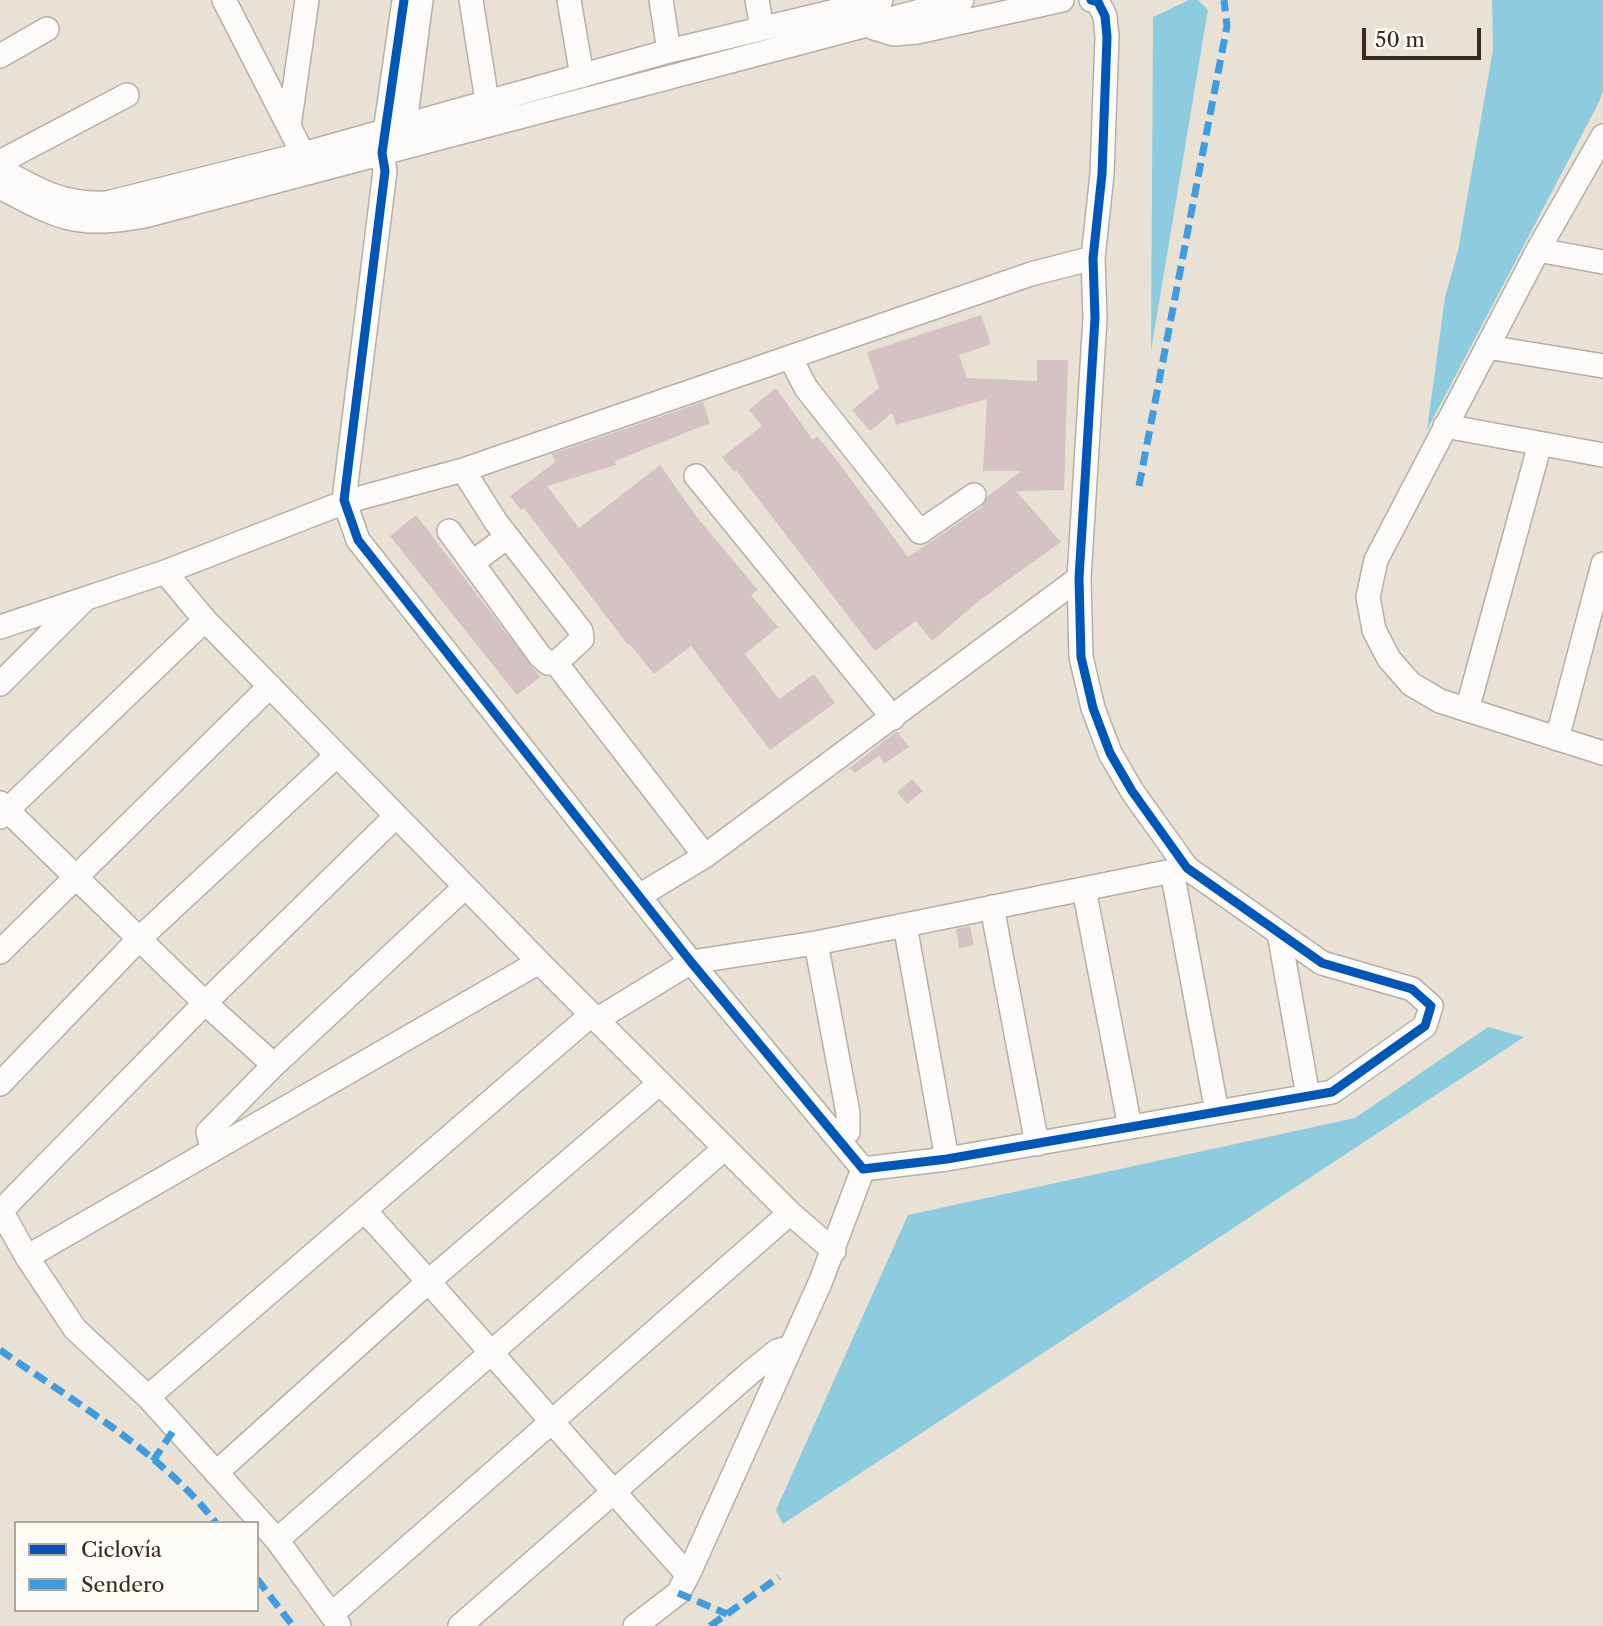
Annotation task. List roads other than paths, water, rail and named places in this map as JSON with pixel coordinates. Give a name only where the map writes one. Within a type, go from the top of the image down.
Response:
[{"type":"street","points":[[224,0],[303,154]]},
{"type":"street","points":[[289,127],[307,0]]},
{"type":"street","points":[[404,0],[392,146],[345,502],[358,540],[691,962],[863,1169]]},
{"type":"street","points":[[392,146],[421,0]]},
{"type":"street","points":[[471,0],[487,101]]},
{"type":"street","points":[[569,0],[582,76]]},
{"type":"street","points":[[661,0],[669,51]]},
{"type":"street","points":[[757,0],[762,28]]},
{"type":"street","points":[[0,169],[45,194],[79,204],[107,203],[303,154],[392,146],[487,101],[853,3],[881,0]]},
{"type":"street","points":[[0,187],[76,222],[106,223],[145,216],[392,146],[869,26],[962,0]]},
{"type":"street","points":[[869,26],[894,34],[917,32],[1062,0]]},
{"type":"street","points":[[1091,0],[1098,2],[1105,16],[1107,37],[1102,174],[1093,258],[1095,318],[1079,578],[1082,657],[1093,708],[1111,753],[1179,869],[1217,1112]]},
{"type":"street","points":[[0,56],[47,29]]},
{"type":"street","points":[[0,162],[127,95]]},
{"type":"street","points":[[1603,136],[1594,169],[1538,250],[1376,560],[1368,597],[1380,645],[1399,672],[1425,694],[1603,754]]},
{"type":"street","points":[[1538,250],[1603,262]]},
{"type":"street","points":[[0,627],[165,572],[345,502],[463,470],[1031,274],[1093,258]]},
{"type":"street","points":[[1487,348],[1603,366]]},
{"type":"street","points":[[790,357],[806,388],[920,532],[974,495]]},
{"type":"street","points":[[1445,426],[1603,455]]},
{"type":"street","points":[[1467,710],[1540,443]]},
{"type":"street","points":[[449,531],[540,656],[548,663],[556,663],[574,650],[582,639],[581,631],[507,537],[463,470]]},
{"type":"street","points":[[696,476],[893,718]]},
{"type":"street","points":[[472,563],[507,537]]},
{"type":"street","points":[[1557,739],[1603,564]]},
{"type":"street","points":[[165,572],[205,620],[594,1018],[790,1213],[834,1251]]},
{"type":"street","points":[[639,896],[705,856],[1079,578]]},
{"type":"street","points":[[0,684],[86,598]]},
{"type":"street","points":[[205,620],[2,810],[77,875],[205,1003],[274,1065]]},
{"type":"street","points":[[556,663],[705,856]]},
{"type":"street","points":[[0,952],[270,687]]},
{"type":"street","points":[[0,1084],[140,938],[337,755]]},
{"type":"street","points":[[396,816],[205,1003],[1,1210],[27,1256],[75,1329],[148,1397],[277,1540],[336,1620],[554,1419],[790,1213]]},
{"type":"street","points":[[148,1397],[594,1018],[691,962],[816,943],[1179,869],[1322,963],[1412,989],[1431,1006],[1424,1026],[1332,1092],[947,1159],[863,1169]]},
{"type":"street","points":[[212,1148],[208,1132],[274,1065],[465,887]]},
{"type":"street","points":[[1084,889],[1129,1127]]},
{"type":"street","points":[[992,907],[1037,1144]]},
{"type":"street","points":[[905,925],[947,1159]]},
{"type":"street","points":[[1279,933],[1308,1096]]},
{"type":"street","points":[[816,943],[848,1113],[848,1132],[839,1137]]},
{"type":"street","points":[[27,1256],[539,962]]},
{"type":"street","points":[[216,1473],[429,1280],[660,1083]]},
{"type":"street","points":[[277,1540],[725,1148]]},
{"type":"street","points":[[635,1626],[678,1593],[688,1575],[834,1251],[863,1169]]},
{"type":"street","points":[[365,1211],[429,1280],[491,1351],[499,1364],[554,1419],[612,1491],[688,1575]]},
{"type":"street","points":[[460,1626],[768,1358],[777,1351],[791,1347]]},
{"type":"water","points":[[1189,0],[1198,0],[1208,10],[1151,351],[1153,17]]},
{"type":"water","points":[[1492,0],[1603,0],[1603,91],[1427,430],[1445,297],[1458,251],[1493,49]]},
{"type":"water","points":[[1488,1027],[1524,1037],[783,1524],[776,1510],[908,1215],[1355,1118]]}]
